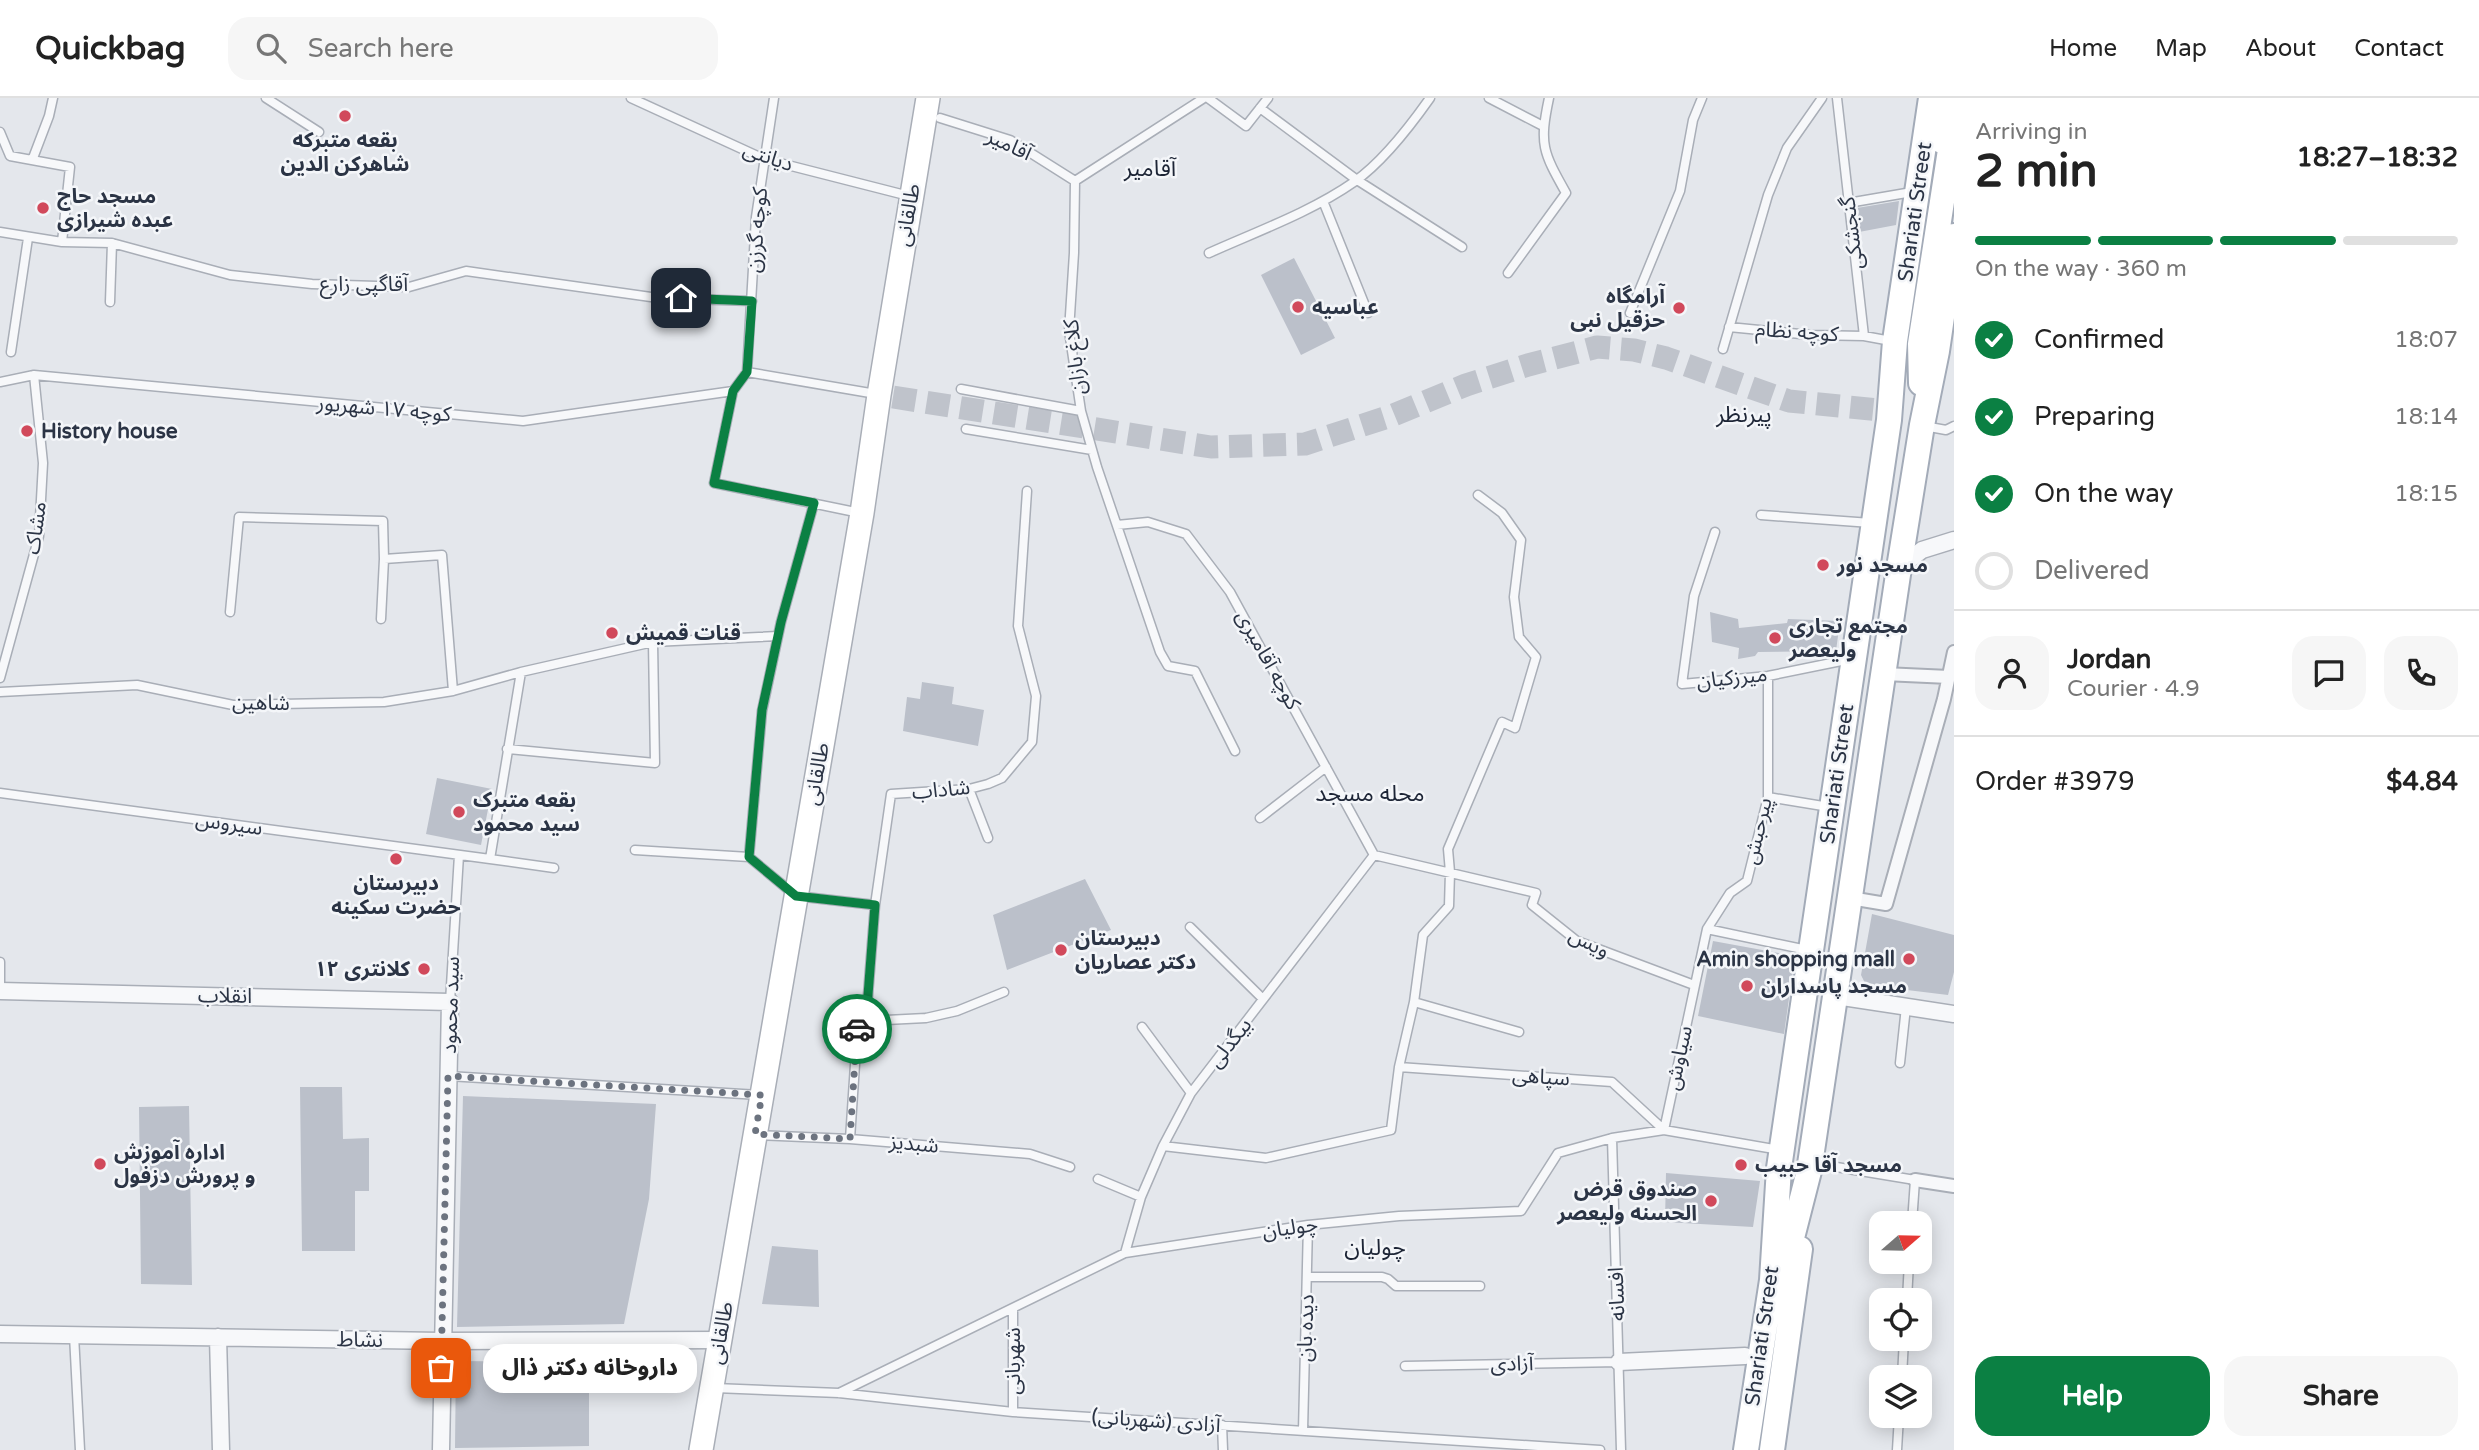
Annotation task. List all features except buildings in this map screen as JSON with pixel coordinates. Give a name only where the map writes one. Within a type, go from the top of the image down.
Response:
[{"type":"main road","name":"Shariati Street","points":[[1746,1450],[1772,1280],[1780,1159],[1889,420],[1895,341],[1931,98]]},
{"type":"main road","points":[[1889,420],[1911,343],[1949,98]]},
{"type":"main road","name":"طالقانی","points":[[886,396],[911,197],[937,105]]},
{"type":"main road","name":"طالقانی","points":[[701,1450],[862,513],[886,396],[937,105]]},
{"type":"main road","points":[[1922,425],[1920,344],[1954,122]]},
{"type":"main road","name":"Shariati Street","points":[[1756,1450],[1781,1281],[1809,1167],[1899,568],[1954,236]]},
{"type":"main road","points":[[1730,1450],[1780,1159]]},
{"type":"main road","points":[[1772,1450],[1796,1283],[1809,1167]]},
{"type":"street","points":[[1899,568],[1922,550],[1954,540]]},
{"type":"street","points":[[1850,898],[1886,904],[1949,701],[1949,677],[1954,652]]},
{"type":"street","points":[[1884,674],[1949,677]]},
{"type":"street","name":"انقلاب","points":[[0,991],[450,1002]]},
{"type":"street","points":[[1836,996],[1954,1014]]},
{"type":"street","name":"سید محمود","points":[[440,1450],[450,1002]]},
{"type":"street","points":[[1915,1180],[1954,1186]]},
{"type":"street","name":"نشاط","points":[[0,1334],[441,1341],[720,1340]]},
{"type":"street","points":[[218,1337],[221,1450]]},
{"type":"street","points":[[1619,1362],[1745,1356]]},
{"type":"lane","points":[[33,158],[53,98]]},
{"type":"lane","points":[[266,98],[319,132]]},
{"type":"lane","name":"دیانتی","points":[[631,98],[764,159],[911,197]]},
{"type":"lane","name":"کوچه گرزن","points":[[747,372],[757,217],[774,98]]},
{"type":"lane","points":[[1075,181],[1206,98],[1246,126],[1269,98]]},
{"type":"lane","points":[[1209,253],[1323,201],[1357,180],[1410,128],[1430,98]]},
{"type":"lane","points":[[1489,98],[1543,126]]},
{"type":"lane","points":[[1508,274],[1566,193],[1546,156],[1543,126],[1549,98]]},
{"type":"lane","points":[[1630,313],[1680,191],[1693,120],[1702,98]]},
{"type":"lane","points":[[1723,349],[1768,195],[1787,148],[1822,98]]},
{"type":"lane","name":"گنجشکی","points":[[1836,98],[1864,336]]},
{"type":"lane","name":"آقامیر","points":[[937,105],[1010,140],[1075,181]]},
{"type":"lane","points":[[1260,108],[1357,180],[1462,247]]},
{"type":"lane","points":[[0,132],[10,156],[33,158],[70,167],[62,242]]},
{"type":"lane","name":"کلاغ بازان","points":[[961,389],[1081,411],[1069,331],[1075,181]]},
{"type":"lane","points":[[1848,203],[1919,191]]},
{"type":"lane","points":[[1323,201],[1368,313]]},
{"type":"lane","name":"آقاگپی زارع","points":[[0,232],[62,242],[112,243],[230,275],[312,284],[409,287],[466,271],[657,298],[752,301]]},
{"type":"lane","points":[[11,352],[28,237]]},
{"type":"lane","points":[[110,302],[112,243]]},
{"type":"lane","name":"کوچه نظام","points":[[1729,327],[1810,335],[1864,336]]},
{"type":"lane","points":[[1864,336],[1895,341]]},
{"type":"lane","points":[[862,513],[714,483],[733,391],[747,372],[886,396]]},
{"type":"lane","name":"کوچه ۱۷ شهریور","points":[[0,382],[34,375],[523,421],[733,391]]},
{"type":"lane","name":"مشاک","points":[[0,678],[39,536],[43,463],[34,375]]},
{"type":"lane","points":[[1081,411],[1116,525],[1160,652],[1168,666],[1195,671],[1234,751]]},
{"type":"lane","points":[[1922,425],[1945,430],[1954,426]]},
{"type":"lane","points":[[966,429],[1092,450]]},
{"type":"lane","name":"شاداب","points":[[850,1139],[858,1020],[866,1021],[875,905],[891,794],[969,789],[1002,778],[1032,742],[1036,696],[1018,626],[1027,491]]},
{"type":"lane","points":[[1163,1146],[1266,1158],[1391,1130],[1399,1067],[1414,1002],[1423,934],[1449,905],[1448,849],[1502,722],[1515,728],[1536,657],[1519,637],[1514,597],[1521,540],[1502,513],[1479,495]]},
{"type":"lane","points":[[749,857],[762,710],[778,636],[814,503]]},
{"type":"lane","points":[[1761,515],[1874,523]]},
{"type":"lane","points":[[230,612],[239,517],[383,521],[381,619]]},
{"type":"lane","name":"کوچه آقامیری","points":[[1116,525],[1148,522],[1186,534],[1230,592],[1374,855]]},
{"type":"lane","name":"میرزکیان","points":[[1715,531],[1694,596],[1682,684],[1768,676],[1854,659]]},
{"type":"lane","points":[[384,559],[442,555],[453,691]]},
{"type":"lane","name":"شاهین","points":[[0,692],[137,685],[233,705],[384,702],[453,691],[521,672],[653,642],[778,636]]},
{"type":"lane","points":[[507,749],[655,763],[653,642]]},
{"type":"lane","points":[[490,859],[521,672]]},
{"type":"lane","name":"پیرحبش","points":[[1707,929],[1730,893],[1747,881],[1768,797],[1768,676]]},
{"type":"lane","points":[[1260,818],[1326,766]]},
{"type":"lane","points":[[969,789],[988,838]]},
{"type":"lane","name":"سیروس","points":[[0,793],[554,869]]},
{"type":"lane","points":[[1768,797],[1832,808]]},
{"type":"lane","points":[[635,850],[749,857],[796,896],[875,905]]},
{"type":"lane","name":"سید محمود","points":[[450,1002],[458,855]]},
{"type":"lane","points":[[1374,855],[1450,872]]},
{"type":"lane","name":"بیگدلی","points":[[1125,1253],[1141,1197],[1163,1146],[1191,1093],[1374,855]]},
{"type":"lane","name":"ویس","points":[[1450,872],[1536,893],[1532,905],[1577,941],[1694,985]]},
{"type":"lane","points":[[1190,926],[1263,999]]},
{"type":"lane","points":[[1694,985],[1707,929],[1811,951]]},
{"type":"lane","points":[[0,962],[0,991]]},
{"type":"lane","name":"سیاوش","points":[[1664,1130],[1694,985]]},
{"type":"lane","points":[[866,1021],[926,1018],[957,1011],[1004,992]]},
{"type":"lane","points":[[1414,1002],[1520,1032]]},
{"type":"lane","points":[[1900,1063],[1906,1006]]},
{"type":"lane","points":[[1142,1027],[1191,1093]]},
{"type":"lane","name":"سپاهی","points":[[1399,1067],[1612,1082],[1664,1130]]},
{"type":"lane","points":[[448,1076],[762,1095]]},
{"type":"lane","name":"چولیان","points":[[839,1393],[1125,1253],[1308,1225],[1399,1216],[1521,1211],[1558,1153],[1612,1139],[1664,1130],[1780,1159]]},
{"type":"lane","name":"شبدیز","points":[[755,1134],[1030,1154],[1070,1167]]},
{"type":"lane","name":"افسانه","points":[[1612,1139],[1621,1450]]},
{"type":"lane","points":[[1809,1167],[1915,1180],[1913,1211]]},
{"type":"lane","points":[[1098,1179],[1141,1197]]},
{"type":"lane","name":"دیده بان","points":[[1303,1431],[1308,1225]]},
{"type":"lane","points":[[1308,1277],[1382,1277],[1396,1286],[1480,1286]]},
{"type":"lane","name":"شهربانی","points":[[1013,1310],[1013,1412]]},
{"type":"lane","points":[[74,1335],[80,1450]]},
{"type":"lane","name":"آزادی","points":[[1405,1366],[1619,1362]]},
{"type":"lane","name":"آزادی (شهربانی)","points":[[712,1388],[839,1393],[1013,1412],[1600,1450]]},
{"type":"lane","points":[[1222,1425],[1223,1450]]},
{"type":"lane","points":[[1897,1450],[1898,1428]]},
{"type":"tunnel","points":[[893,397],[1211,447],[1305,444],[1391,416],[1466,385],[1597,347],[1634,350],[1666,358],[1789,401],[1889,411]]},
{"type":"way so far","points":[[441,1368],[448,1076],[762,1095],[755,1134],[850,1139],[857,1029]]},
{"type":"place","name":"بقعه متبرکه شاهرکن الدین","points":[[345,116]]},
{"type":"place","name":"مسجد حاج عبده شیرازی","points":[[43,208]]},
{"type":"place","name":"عباسیه","points":[[1298,307]]},
{"type":"place","name":"آرامگاه حزقیل نبی","points":[[1679,308]]},
{"type":"place","name":"History house","points":[[27,431]]},
{"type":"place","name":"مسجد نور","points":[[1823,565]]},
{"type":"place","name":"قنات قمیش","points":[[612,633]]},
{"type":"place","name":"مجتمع تجاری ولیعصر","points":[[1775,638]]},
{"type":"place","name":"بقعه متبرک سید محمود","points":[[459,812]]},
{"type":"place","name":"دبیرستان حضرت سکینه","points":[[396,859]]},
{"type":"place","name":"دبیرستان دکتر عصاریان","points":[[1061,950]]},
{"type":"place","name":"Amin shopping mall","points":[[1909,959]]},
{"type":"place","name":"کلانتری ۱۲","points":[[424,969]]},
{"type":"place","name":"مسجد پاسداران","points":[[1747,986]]},
{"type":"place","name":"اداره آموزش و پرورش دزفول","points":[[100,1164]]},
{"type":"place","name":"مسجد آقا حبیب","points":[[1741,1165]]},
{"type":"place","name":"صندوق قرض الحسنه ولیعصر","points":[[1711,1201]]},
{"type":"place","name":"داروخانه دکتر ذال","points":[[441,1368]]},
{"type":"district","name":"آقامیر","points":[[1150,169]]},
{"type":"district","name":"پیرنظر","points":[[1744,415]]},
{"type":"district","name":"محله مسجد","points":[[1370,794]]},
{"type":"district","name":"چولیان","points":[[1375,1248]]},
{"type":"route","points":[[681,298],[752,301],[747,372],[733,391],[714,483],[814,503],[781,622],[762,710],[749,857],[796,896],[875,905],[866,1021],[858,1020],[857,1029]]}]
